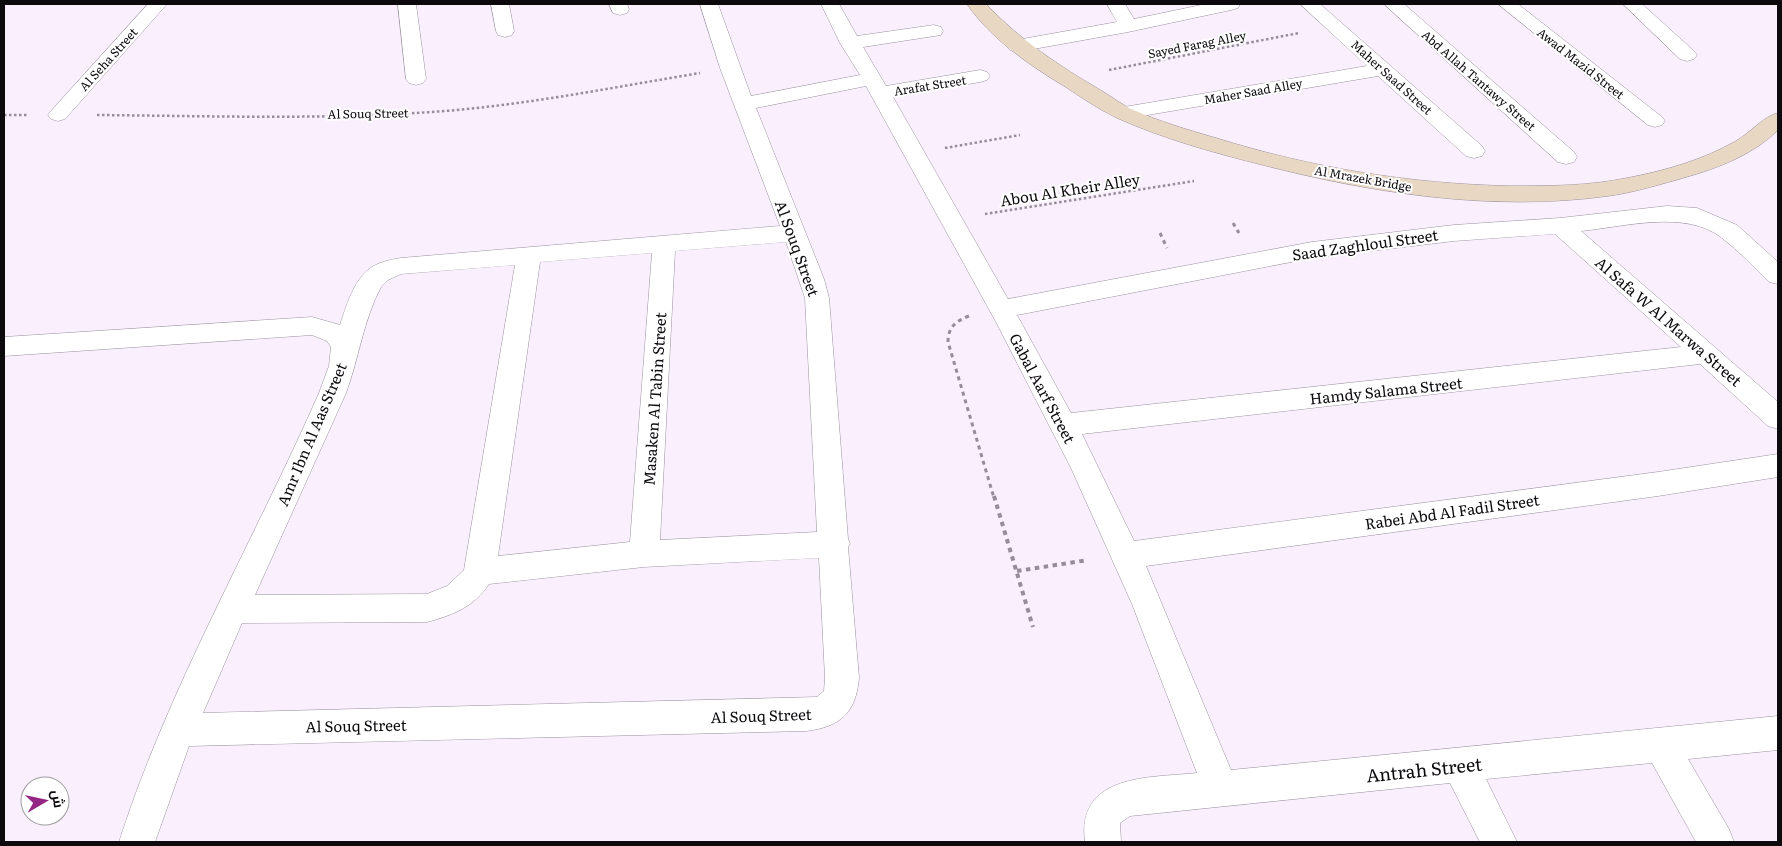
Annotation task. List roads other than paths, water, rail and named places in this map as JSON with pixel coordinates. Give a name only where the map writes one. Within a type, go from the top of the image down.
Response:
[{"type":"street","name":"Al Seha Street","points":[[58,115],[158,4]]},
{"type":"street","points":[[406,4],[416,78]]},
{"type":"street","points":[[500,4],[505,31]]},
{"type":"street","name":"Al Souq Street","points":[[179,730],[821,714],[834,705],[842,692],[835,544],[817,298],[812,279],[730,68],[709,4]]},
{"type":"street","name":"Gabal Aarf Street","points":[[830,4],[1064,425],[1126,555],[1176,671],[1221,789]]},
{"type":"street","name":"Al Mrazek Bridge","points":[[976,4],[1017,46],[1064,78],[1124,113],[1237,151],[1299,166],[1428,190],[1521,193],[1596,190],[1653,179],[1706,164],[1741,148],[1769,129],[1778,119]]},
{"type":"street","points":[[1116,4],[1128,26]]},
{"type":"street","points":[[1017,46],[1128,26],[1230,4]]},
{"type":"street","name":"Maher Saad Street","points":[[1309,4],[1474,150]]},
{"type":"street","name":"Abd Allah Tantawy Street","points":[[1393,4],[1566,157]]},
{"type":"street","name":"Awad Mazid Street","points":[[1507,4],[1655,121]]},
{"type":"street","points":[[1632,4],[1688,55]]},
{"type":"street","points":[[850,43],[934,31]]},
{"type":"street","name":"Maher Saad Alley","points":[[1124,113],[1383,69]]},
{"type":"street","name":"Arafat Street","points":[[744,104],[876,86],[980,76]]},
{"type":"street","name":"Saad Zaghloul Street","points":[[1001,309],[1312,250],[1454,233],[1560,226],[1682,213],[1697,216],[1729,231],[1778,276]]},
{"type":"street","name":"Al Safa W Al Marwa Street","points":[[1560,226],[1778,418]]},
{"type":"street","points":[[345,347],[370,283],[383,272],[401,266],[794,233]]},
{"type":"street","name":"Masaken Al Tabin Street","points":[[644,554],[664,244]]},
{"type":"street","points":[[232,609],[427,608],[449,602],[468,590],[480,572],[529,255]]},
{"type":"street","name":"Amr Ibn Al Aas Street","points":[[4,346],[312,326],[328,329],[340,336],[345,347],[343,360],[325,410],[232,609],[179,730],[137,842]]},
{"type":"street","name":"Hamdy Salama Street","points":[[1064,425],[1707,354]]},
{"type":"street","name":"Rabei Abd Al Fadil Street","points":[[1126,555],[1658,484],[1778,465]]},
{"type":"street","points":[[480,572],[644,554],[835,544]]},
{"type":"street","name":"Antrah Street","points":[[1103,842],[1101,824],[1106,811],[1116,802],[1129,798],[1778,734]]},
{"type":"street","points":[[1661,745],[1716,842]]},
{"type":"street","points":[[1460,766],[1498,842]]}]
